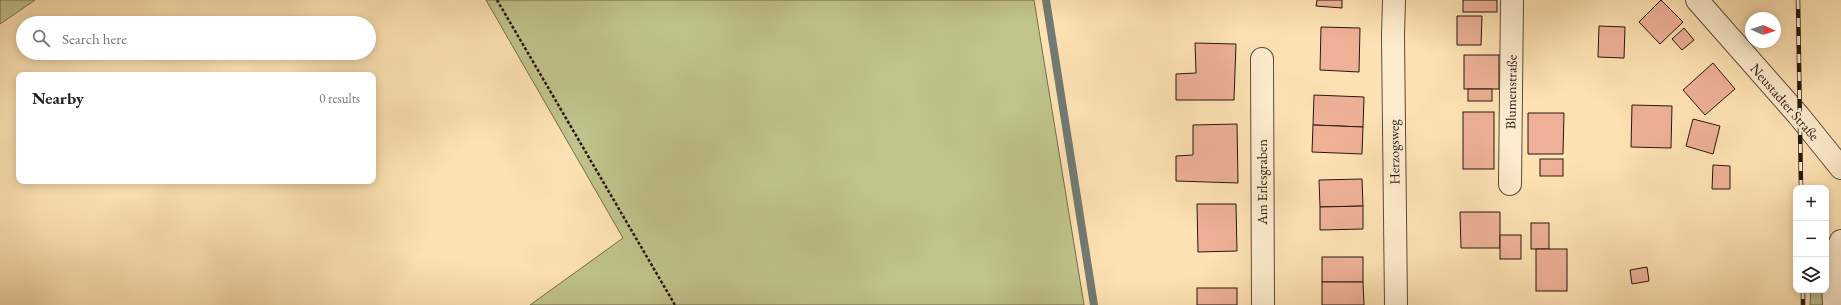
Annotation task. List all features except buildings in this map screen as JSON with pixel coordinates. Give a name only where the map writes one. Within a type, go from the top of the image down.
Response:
[{"type":"street","name":"Herzogsweg","points":[[1394,0],[1393,36],[1396,305]]},
{"type":"street","name":"Blumenstraße","points":[[1510,184],[1512,0]]},
{"type":"street","name":"Neustadter Straße","points":[[1697,0],[1799,116],[1841,168]]},
{"type":"street","name":"Am Erlesgraben","points":[[1262,59],[1263,305]]},
{"type":"street","points":[[1834,305],[1832,261],[1841,241]]},
{"type":"path","points":[[497,0],[675,305]]},
{"type":"green space","points":[[0,0],[35,0],[0,24]]},
{"type":"green space","points":[[486,0],[1034,0],[1084,305],[530,305],[623,238]]},
{"type":"green space","points":[[1811,293],[1825,293],[1826,305],[1810,305]]},
{"type":"waterway","points":[[1046,0],[1094,305]]},
{"type":"railway","points":[[1798,0],[1801,185]]},
{"type":"railway","points":[[1803,293],[1803,305]]}]
